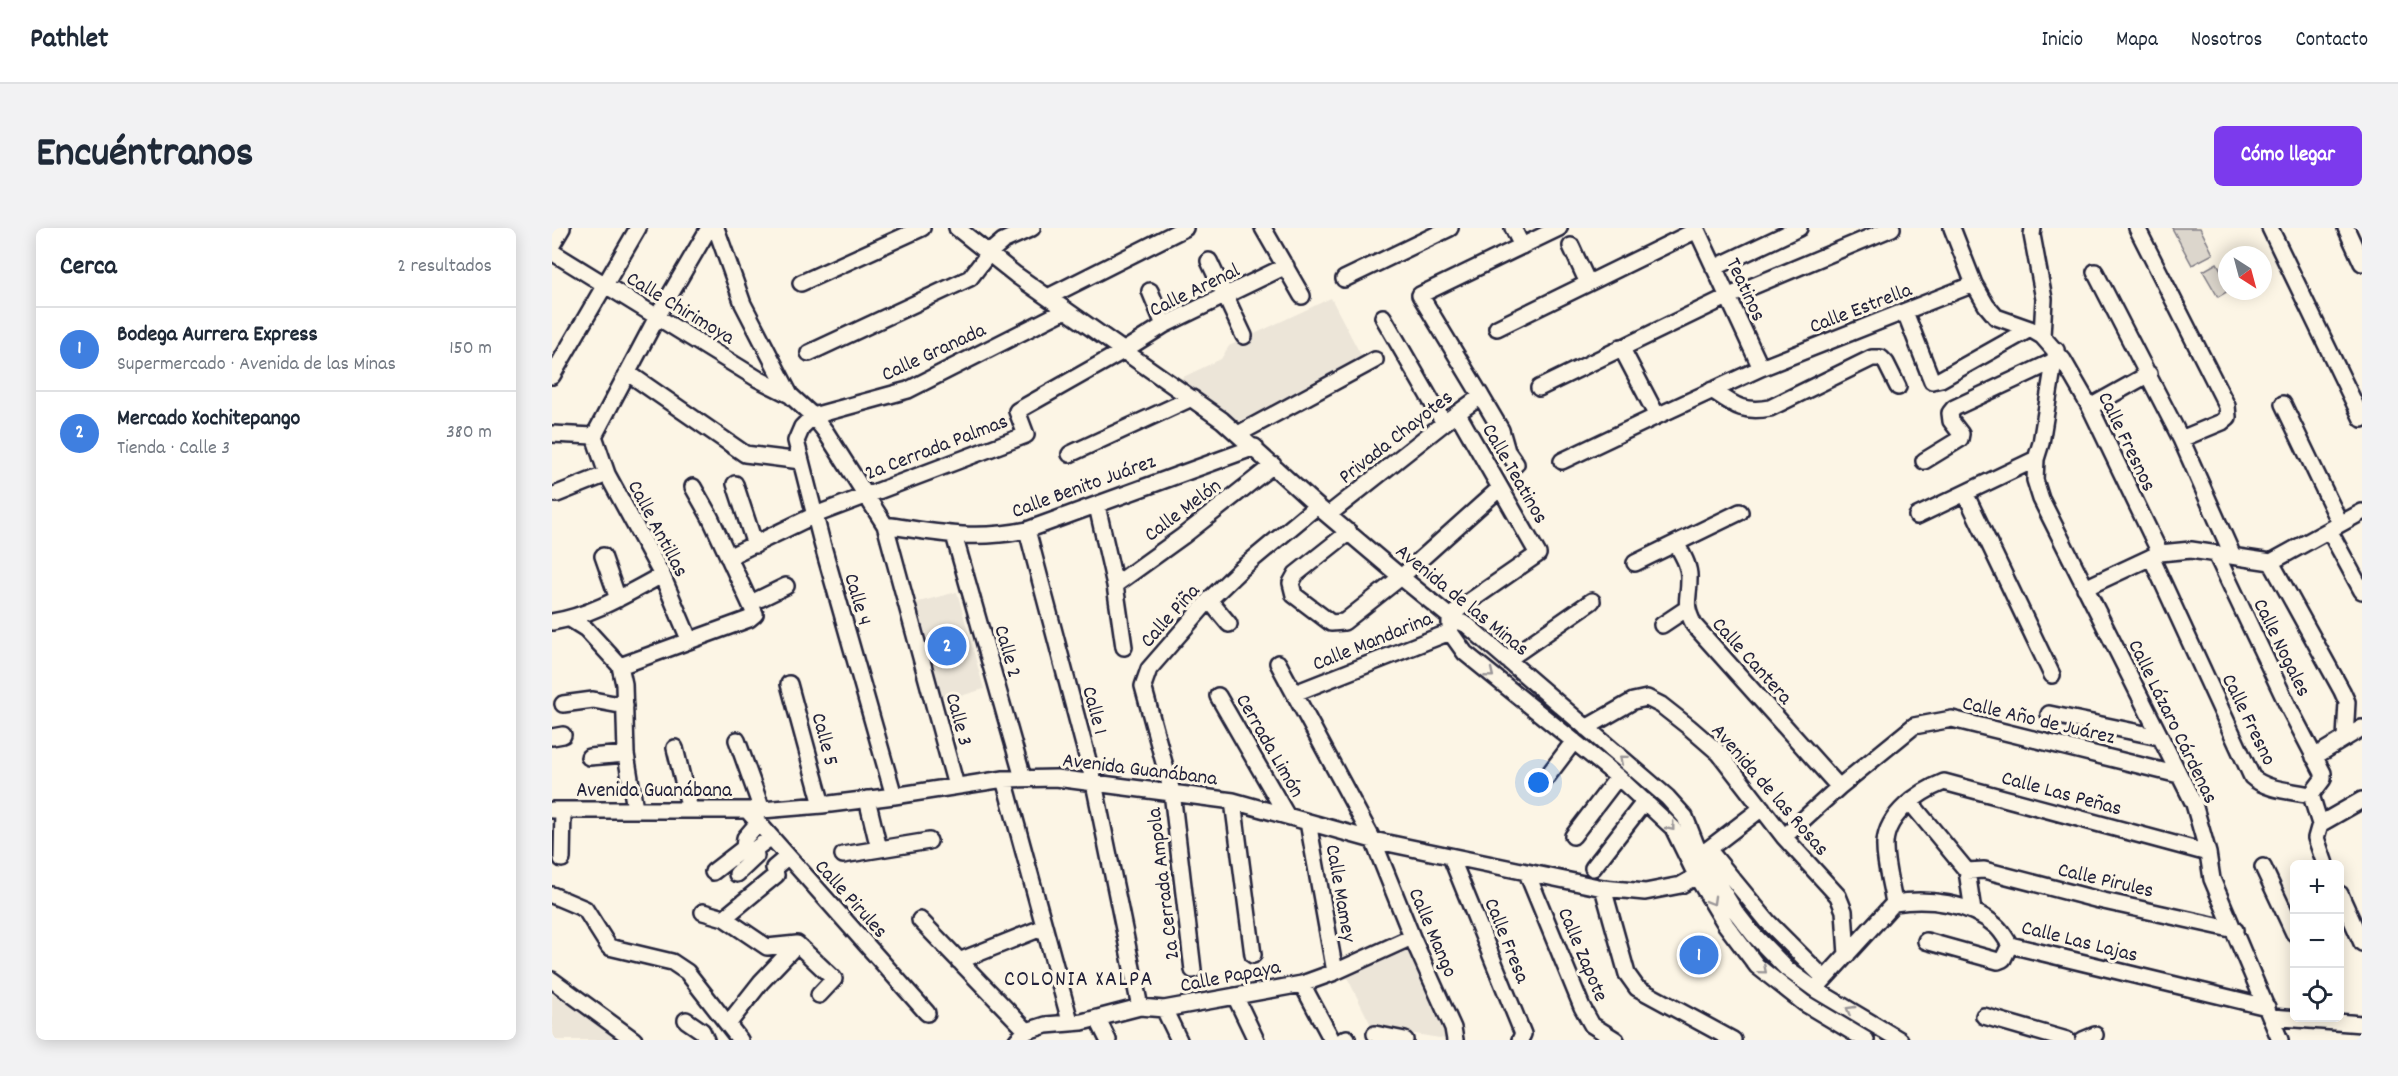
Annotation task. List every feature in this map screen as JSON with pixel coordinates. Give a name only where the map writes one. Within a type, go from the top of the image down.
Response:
[{"type":"street","points":[[552,245],[562,228]]},
{"type":"street","points":[[552,376],[638,228]]},
{"type":"street","points":[[552,434],[594,436],[657,317],[709,228]]},
{"type":"street","points":[[716,228],[743,304],[790,395]]},
{"type":"street","points":[[801,283],[922,228]]},
{"type":"street","name":"Avenida de las Minas","points":[[957,228],[1016,274],[1192,398],[1255,447],[1322,511],[1401,577],[1450,625],[1465,653],[1618,777],[1673,828],[1704,862],[1735,911],[1787,969],[1820,984],[1900,1040]]},
{"type":"street","points":[[809,353],[970,278],[990,252],[1003,242],[1032,228]]},
{"type":"street","points":[[1048,297],[1185,228]]},
{"type":"street","points":[[1263,228],[1302,296]]},
{"type":"street","points":[[1344,279],[1450,228]]},
{"type":"street","points":[[1512,228],[1522,246],[1559,228]]},
{"type":"street","points":[[1714,268],[1799,228]]},
{"type":"street","points":[[1539,388],[1727,297],[1892,228]]},
{"type":"street","points":[[1952,228],[1974,284],[1986,305],[1996,317],[2036,332]]},
{"type":"street","points":[[1905,312],[1932,381],[1941,380],[2036,332],[2044,299],[2032,228]]},
{"type":"street","points":[[2137,228],[2227,406],[2228,417],[2222,422],[2181,439]]},
{"type":"street","points":[[2270,228],[2362,418]]},
{"type":"street","points":[[2346,228],[2362,263]]},
{"type":"street","points":[[1497,328],[1696,229]]},
{"type":"street","name":"Teatinos","points":[[1696,229],[1761,368]]},
{"type":"street","name":"Privada Chayotes","points":[[1322,511],[1481,396],[1420,295],[1522,246]]},
{"type":"street","points":[[1571,246],[1588,283]]},
{"type":"street","name":"Calle Chirimoya","points":[[552,252],[758,379],[790,395]]},
{"type":"street","points":[[1209,261],[1244,336]]},
{"type":"street","name":"Calle Arenal","points":[[1123,351],[1164,325],[1286,267]]},
{"type":"street","points":[[2095,272],[2181,439],[2234,556]]},
{"type":"street","name":"Calle Estrella","points":[[1562,461],[1761,368],[1974,284]]},
{"type":"street","points":[[1150,291],[1164,325]]},
{"type":"street","name":"Calle Granada","points":[[813,416],[908,390],[1066,310]]},
{"type":"street","points":[[1383,317],[1444,423]]},
{"type":"street","name":"Calle Fresnos","points":[[2036,332],[2090,407],[2156,555]]},
{"type":"street","points":[[1621,347],[1657,416]]},
{"type":"street","name":"2a Cerrada Palmas","points":[[728,557],[815,515],[1026,435],[1017,411],[1123,351]]},
{"type":"street","points":[[1924,461],[1960,439],[1961,434],[1951,421],[1950,413],[1954,408],[2055,356]]},
{"type":"street","name":"Calle Lázaro Cárdenas","points":[[2055,356],[2036,459],[2035,480],[2041,499],[2194,804],[2208,853],[2212,879],[2280,1040]]},
{"type":"street","points":[[1713,390],[1737,407],[1752,411],[1770,408],[1872,358],[1881,358],[1886,363],[1898,387]]},
{"type":"street","points":[[1238,434],[1375,360]]},
{"type":"street","points":[[628,373],[745,454],[801,461]]},
{"type":"street","points":[[2090,407],[2149,374]]},
{"type":"street","name":"Calle 3","points":[[790,395],[813,416],[867,494],[885,525],[956,786]]},
{"type":"street","points":[[1481,396],[1501,430],[1507,451],[1516,464]]},
{"type":"street","points":[[1070,454],[1192,398]]},
{"type":"street","points":[[2283,404],[2362,591]]},
{"type":"street","name":"Calle Teatinos","points":[[1458,414],[1538,554]]},
{"type":"street","name":"Calle 4","points":[[813,416],[802,427],[796,441],[894,796]]},
{"type":"street","name":"Calle Antillas","points":[[594,436],[607,474],[662,575],[689,639]]},
{"type":"street","name":"Calle Benito Juárez","points":[[885,525],[954,535],[997,536],[1027,530],[1097,506],[1186,470],[1255,447]]},
{"type":"street","points":[[1917,516],[1966,495],[2036,459]]},
{"type":"street","name":"Calle Melón","points":[[1115,585],[1183,536],[1273,465]]},
{"type":"street","points":[[557,494],[607,474]]},
{"type":"street","points":[[735,484],[755,545]]},
{"type":"street","points":[[620,666],[749,619],[755,614],[693,487]]},
{"type":"street","points":[[1349,532],[1296,574],[1291,584],[1294,595],[1331,623],[1344,622],[1401,577],[1500,488]]},
{"type":"street","points":[[1966,495],[2052,675]]},
{"type":"street","points":[[1097,506],[1115,585],[1124,647]]},
{"type":"street","name":"Calle Piña","points":[[1172,792],[1143,686],[1149,669],[1209,600],[1240,570],[1322,511]]},
{"type":"street","points":[[1635,563],[1740,512]]},
{"type":"street","points":[[2085,588],[2156,555],[2191,550],[2271,562],[2362,512]]},
{"type":"street","name":"Calle 1","points":[[1027,530],[1094,783],[1140,1007]]},
{"type":"street","name":"Calle 2","points":[[954,535],[1023,778]]},
{"type":"street","name":"Calle Cantera","points":[[1676,543],[1686,563],[1689,577],[1686,609],[1694,625],[1839,787]]},
{"type":"street","name":"Calle Mandarina","points":[[1295,693],[1450,625],[1538,554]]},
{"type":"street","name":"Calle Nogales","points":[[2216,554],[2323,772],[2323,779],[2311,795]]},
{"type":"street","name":"Calle Fresno","points":[[2156,555],[2252,777],[2258,783],[2311,795]]},
{"type":"street","points":[[603,556],[618,599]]},
{"type":"street","points":[[2271,562],[2342,690],[2347,702],[2345,738]]},
{"type":"street","points":[[552,622],[570,619],[618,599],[662,575]]},
{"type":"street","points":[[750,603],[786,586]]},
{"type":"street","points":[[1209,600],[1229,624]]},
{"type":"street","points":[[1507,660],[1592,601]]},
{"type":"street","points":[[1662,625],[1686,609]]},
{"type":"street","points":[[570,619],[586,630],[620,666],[625,706],[626,754],[635,809]]},
{"type":"street","name":"Avenida de las Minas","points":[[1450,625],[1467,625],[1667,797],[1685,817],[1726,925],[1757,966],[1804,1003],[1866,1040]]},
{"type":"street","name":"Calle Mandarina","points":[[1278,663],[1373,840]]},
{"type":"street","name":"Calle 5","points":[[789,684],[822,805]]},
{"type":"street","name":"Cerrada Limón","points":[[1218,696],[1287,816]]},
{"type":"street","name":"Avenida de las Rosas","points":[[1586,728],[1633,701],[1647,698],[1689,727],[1719,753],[1784,837],[1838,896],[1844,911],[1847,954]]},
{"type":"street","points":[[563,704],[593,700],[625,706]]},
{"type":"street","points":[[2049,714],[2159,737]]},
{"type":"street","name":"Calle Año de Juárez","points":[[1784,837],[1839,787],[1914,726],[1952,719],[2179,775]]},
{"type":"street","points":[[2314,757],[2362,728]]},
{"type":"street","points":[[713,872],[744,848],[745,838],[755,815],[737,740]]},
{"type":"street","points":[[1540,786],[1574,741]]},
{"type":"street","points":[[675,748],[690,810]]},
{"type":"street","points":[[590,757],[626,754]]},
{"type":"street","points":[[1573,837],[1618,777]]},
{"type":"street","name":"Avenida Guanábana","points":[[557,810],[690,810],[755,815],[1005,779],[1056,778],[1233,801],[1373,840],[1603,888],[1645,892],[1681,885],[1762,808]]},
{"type":"street","points":[[1005,779],[1070,1022]]},
{"type":"street","name":"Calle Las Peñas","points":[[1894,903],[1885,844],[1892,821],[1926,789],[1944,782],[2208,853]]},
{"type":"street","name":"2a Cerrada Ampola","points":[[1172,792],[1193,970]]},
{"type":"street","points":[[2311,795],[2320,824],[2316,838],[2324,860]]},
{"type":"street","points":[[867,799],[879,849]]},
{"type":"street","points":[[2320,824],[2362,800]]},
{"type":"street","points":[[1233,801],[1253,955]]},
{"type":"street","points":[[1593,868],[1645,801]]},
{"type":"street","points":[[1910,802],[1967,872],[1972,911]]},
{"type":"street","points":[[557,810],[562,859]]},
{"type":"street","name":"Calle Pirules","points":[[755,815],[786,857],[927,1012]]},
{"type":"street","name":"Calle Mamey","points":[[1308,822],[1335,972]]},
{"type":"street","points":[[737,874],[756,856],[755,849],[770,838]]},
{"type":"street","name":"Calle Mango","points":[[1373,840],[1412,938],[1453,1028],[1455,1040]]},
{"type":"street","points":[[843,855],[929,841]]},
{"type":"street","points":[[724,918],[776,875],[774,868],[786,857]]},
{"type":"street","name":"Calle Fresa","points":[[1451,857],[1523,1034],[1520,1040]]},
{"type":"street","points":[[2263,867],[2290,923]]},
{"type":"street","name":"Calle Pirules","points":[[1967,872],[1984,870],[2099,900],[2235,930]]},
{"type":"street","name":"Calle Zapote","points":[[1527,873],[1582,1007],[1592,1025],[1616,1040]]},
{"type":"street","points":[[1603,888],[1627,975],[1637,988],[1733,1040]]},
{"type":"street","points":[[552,895],[585,909],[609,946],[672,962],[687,972],[740,1040]]},
{"type":"street","name":"Calle Las Lajas","points":[[1894,903],[1916,900],[1934,901],[1972,911],[1999,928],[2010,945],[2269,1012],[2290,1014]]},
{"type":"street","points":[[1820,984],[1894,903]]},
{"type":"street","points":[[2344,903],[2362,943]]},
{"type":"street","points":[[703,912],[724,918],[767,947],[797,944],[834,979],[819,995]]},
{"type":"street","points":[[920,920],[959,961],[1022,1036]]},
{"type":"street","points":[[959,961],[1044,927]]},
{"type":"street","name":"Calle Papaya","points":[[1022,1036],[1046,1025],[1082,1022],[1140,1007],[1164,1009],[1302,984],[1412,938]]},
{"type":"street","points":[[1926,941],[1998,961],[2003,959],[2010,945]]},
{"type":"street","points":[[728,1024],[760,982],[797,944]]},
{"type":"street","points":[[552,980],[634,1040]]},
{"type":"street","points":[[1302,984],[1341,1039]]},
{"type":"street","points":[[1236,996],[1256,1040]]},
{"type":"street","points":[[1164,1009],[1179,1040]]},
{"type":"street","points":[[1984,1016],[2067,1040]]},
{"type":"street","points":[[1097,1018],[1108,1040]]},
{"type":"street","points":[[686,1020],[702,1031],[706,1040]]},
{"type":"street","name":"Calle Las Lajas","points":[[2344,1021],[2362,1024]]},
{"type":"street","points":[[1375,1034],[1405,1040]]},
{"type":"shaded area","points":[[2172,228],[2200,228],[2213,254],[2192,265]]},
{"type":"shaded area","points":[[2217,263],[2218,265],[2218,297],[2203,271]]},
{"type":"shaded area","points":[[1331,298],[1365,363],[1242,427],[1177,380],[1221,359],[1229,346]]},
{"type":"shaded area","points":[[957,592],[984,689],[937,703],[911,604]]},
{"type":"shaded area","points":[[1407,945],[1452,1040],[1372,1027],[1345,973]]},
{"type":"shaded area","points":[[556,992],[620,1040],[552,1040],[552,996]]},
{"type":"place","name":"Mercado Xochitepango","points":[[947,646]]},
{"type":"place","name":"Bodega Aurrera Express","points":[[1699,955]]},
{"type":"district","name":"COLONIA XALPA","points":[[1079,977]]}]
